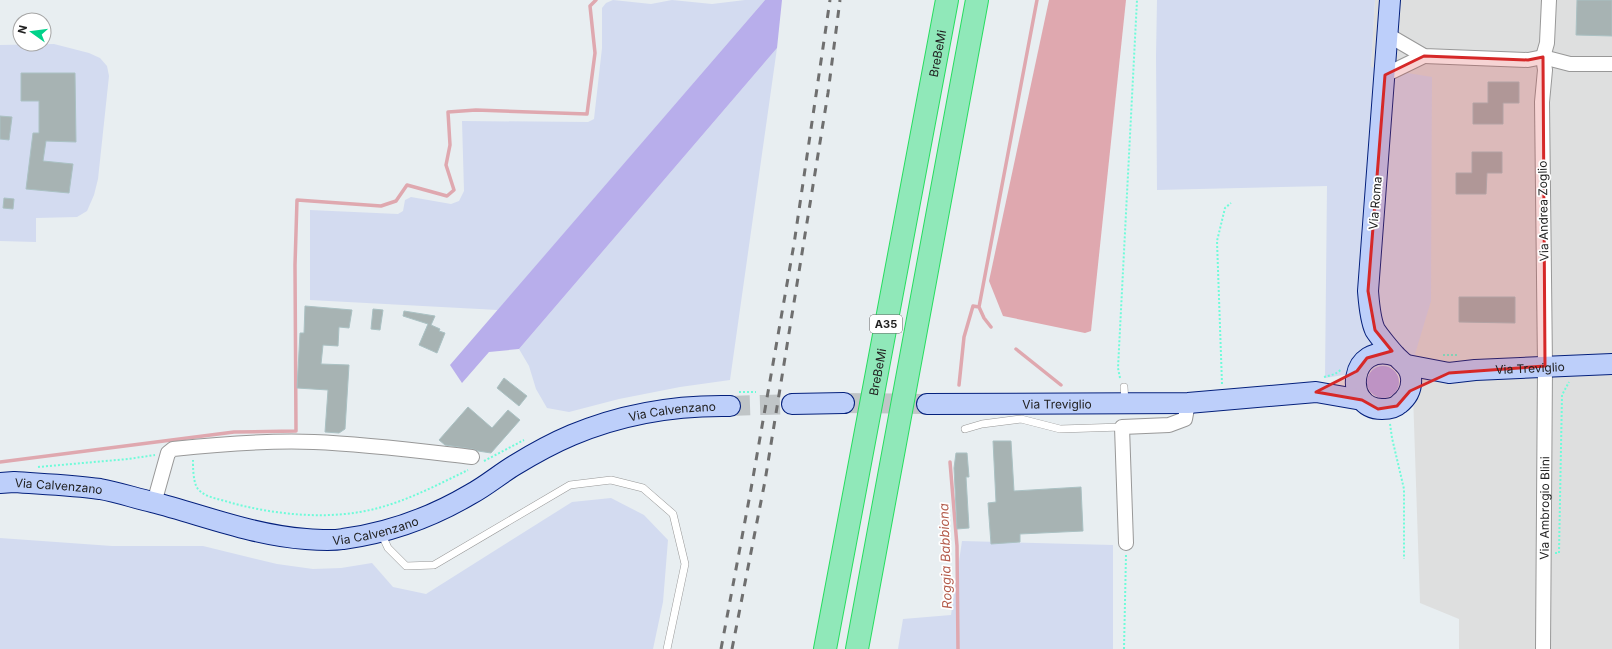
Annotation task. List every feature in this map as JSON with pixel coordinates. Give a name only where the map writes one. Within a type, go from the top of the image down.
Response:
[{"type":"highway","name":"BreBeMi","points":[[825,649],[947,0]]},
{"type":"highway","name":"A35","points":[[858,649],[977,0]]},
{"type":"main road","name":"Via Roma","points":[[1390,0],[1368,291],[1375,330],[1401,361]]},
{"type":"main road","name":"Via Roma","points":[[1356,365],[1375,330]]},
{"type":"main road","name":"Via Treviglio","points":[[927,404],[1124,395],[1188,403],[1223,401],[1318,385],[1381,353],[1401,361],[1446,364],[1545,366],[1612,364]]},
{"type":"main road","points":[[1401,361],[1411,378],[1410,391]]},
{"type":"main road","name":"Via Treviglio","points":[[1318,385],[1362,400],[1369,406],[1378,409],[1388,409],[1397,406],[1405,400],[1410,391],[1446,364]]},
{"type":"main road","points":[[1356,365],[1356,386],[1362,400]]},
{"type":"main road","points":[[792,404],[844,403]]},
{"type":"main road","name":"Via Calvenzano","points":[[0,484],[14,482],[101,490],[154,503],[235,527],[296,538],[342,539],[380,532],[435,513],[472,494],[516,464],[571,435],[614,420],[640,414],[703,406],[730,406]]},
{"type":"street","name":"Via Andrea Zoglio","points":[[1545,366],[1542,102],[1545,70],[1543,57],[1546,43],[1549,0]]},
{"type":"street","points":[[1388,35],[1424,56],[1528,60],[1543,57],[1570,64],[1612,64]]},
{"type":"street","points":[[1385,76],[1424,56]]},
{"type":"street","name":"Via Ambrogio Blini","points":[[1543,649],[1545,366]]},
{"type":"street","points":[[1126,543],[1122,427],[1169,425],[1185,419],[1188,403]]},
{"type":"street","points":[[154,503],[168,453],[174,449],[280,442],[352,445],[472,457]]},
{"type":"lane","points":[[965,429],[982,424],[1021,419],[1060,429],[1122,427]]},
{"type":"lane","points":[[380,532],[388,548],[406,566],[434,565],[570,485],[611,480],[643,488],[673,514],[685,564],[667,649]]},
{"type":"path","points":[[1124,395],[1118,368],[1137,0]]},
{"type":"path","points":[[1223,401],[1217,241],[1225,208],[1231,204]]},
{"type":"path","points":[[1446,364],[1463,355]]},
{"type":"path","points":[[1318,385],[1342,369],[1356,365]]},
{"type":"path","points":[[1554,553],[1559,553],[1562,395],[1568,383],[1574,379]]},
{"type":"path","points":[[1388,409],[1392,438],[1404,489],[1404,559]]},
{"type":"path","points":[[32,467],[120,460],[168,453]]},
{"type":"path","points":[[1124,649],[1126,543]]},
{"type":"highlighted area","points":[[1424,56],[1528,60],[1543,57],[1545,366],[1449,373],[1410,391],[1397,406],[1378,409],[1362,400],[1316,392],[1357,371],[1367,358],[1392,351],[1375,330],[1368,291],[1385,75]]},
{"type":"shaded area","points":[[613,0],[651,4],[672,0],[712,4],[745,0],[765,0],[498,310],[310,300],[310,210],[398,214],[403,211],[405,200],[411,197],[451,204],[459,201],[464,191],[462,121],[588,122],[594,119],[602,48],[602,8],[606,3]]},
{"type":"shaded area","points":[[765,0],[782,0],[777,48],[519,349],[489,352],[462,383],[450,365]]},
{"type":"shaded area","points":[[1049,0],[1126,0],[1091,331],[1085,333],[1003,316],[989,281]]},
{"type":"shaded area","points":[[1157,0],[1375,0],[1371,67],[1432,77],[1431,301],[1412,364],[1325,378],[1327,186],[1157,190]]},
{"type":"shaded area","points":[[1375,0],[1612,0],[1612,649],[1459,649],[1459,619],[1420,603],[1412,364],[1371,67]]},
{"type":"shaded area","points":[[52,44],[89,53],[100,58],[107,66],[109,76],[98,179],[94,195],[87,211],[77,217],[36,218],[36,242],[0,241],[0,45],[12,45],[12,52],[52,52]]},
{"type":"shaded area","points":[[777,48],[730,380],[680,387],[619,399],[569,412],[547,408],[536,389],[529,366],[519,349]]},
{"type":"shaded area","points":[[1380,366],[1386,366],[1396,373],[1399,382],[1398,388],[1392,395],[1386,398],[1380,398],[1370,391],[1367,385],[1367,379],[1374,369]]},
{"type":"shaded area","points":[[611,498],[644,515],[668,540],[663,602],[653,649],[0,649],[0,538],[112,546],[203,546],[277,564],[313,569],[341,568],[372,563],[393,587],[426,594],[572,502]]},
{"type":"shaded area","points":[[962,541],[1113,545],[1113,649],[898,649],[903,619],[951,615]]},
{"type":"building","points":[[1577,0],[1612,0],[1612,36],[1576,35]]},
{"type":"building","points":[[21,73],[75,73],[76,142],[46,141],[43,161],[73,164],[69,193],[26,189],[33,133],[39,133],[39,101],[21,101]]},
{"type":"building","points":[[1488,82],[1519,82],[1519,103],[1503,103],[1503,124],[1473,124],[1473,103],[1488,103]]},
{"type":"building","points":[[0,116],[12,117],[9,140],[0,139]]},
{"type":"building","points":[[1472,152],[1502,152],[1502,173],[1487,173],[1486,194],[1456,194],[1456,173],[1472,173]]},
{"type":"building","points":[[4,198],[14,199],[13,209],[3,208]]},
{"type":"building","points":[[1459,297],[1515,297],[1515,323],[1459,322]]},
{"type":"building","points":[[305,306],[352,310],[349,328],[339,327],[338,346],[323,345],[321,364],[349,365],[345,429],[339,433],[325,432],[328,390],[297,388],[300,333],[304,333]]},
{"type":"building","points":[[373,309],[383,310],[380,330],[371,329]]},
{"type":"building","points":[[404,311],[435,316],[431,325],[440,329],[439,331],[445,333],[437,353],[419,345],[428,324],[403,316]]},
{"type":"building","points":[[504,378],[527,396],[519,406],[497,388]]},
{"type":"building","points":[[468,407],[492,428],[508,410],[520,420],[491,453],[445,445],[439,440]]},
{"type":"building","points":[[993,441],[1011,441],[1014,491],[1081,487],[1083,531],[1020,534],[1020,542],[991,544],[988,503],[996,502]]},
{"type":"building","points":[[956,453],[967,453],[969,477],[966,477],[969,528],[957,529],[954,468]]},
{"type":"waterway","points":[[0,462],[234,432],[296,431],[295,265],[297,200],[381,206],[396,201],[407,185],[447,196],[454,190],[446,165],[450,145],[448,112],[476,110],[587,114],[595,53],[590,6],[596,0]]},
{"type":"waterway","points":[[991,327],[984,318],[979,307],[1037,0]]},
{"type":"waterway","name":"Roggia Babbiona","points":[[959,385],[964,337],[973,306],[979,307]]},
{"type":"waterway","points":[[1016,349],[1061,385]]},
{"type":"waterway","name":"Roggia Babbiona","points":[[950,462],[957,546],[958,649]]},
{"type":"tunnel","points":[[844,403],[927,404]]},
{"type":"tunnel","points":[[730,406],[792,404]]},
{"type":"railway","points":[[721,649],[794,244],[830,0]]},
{"type":"railway","points":[[732,649],[765,481],[828,93],[840,0]]}]
